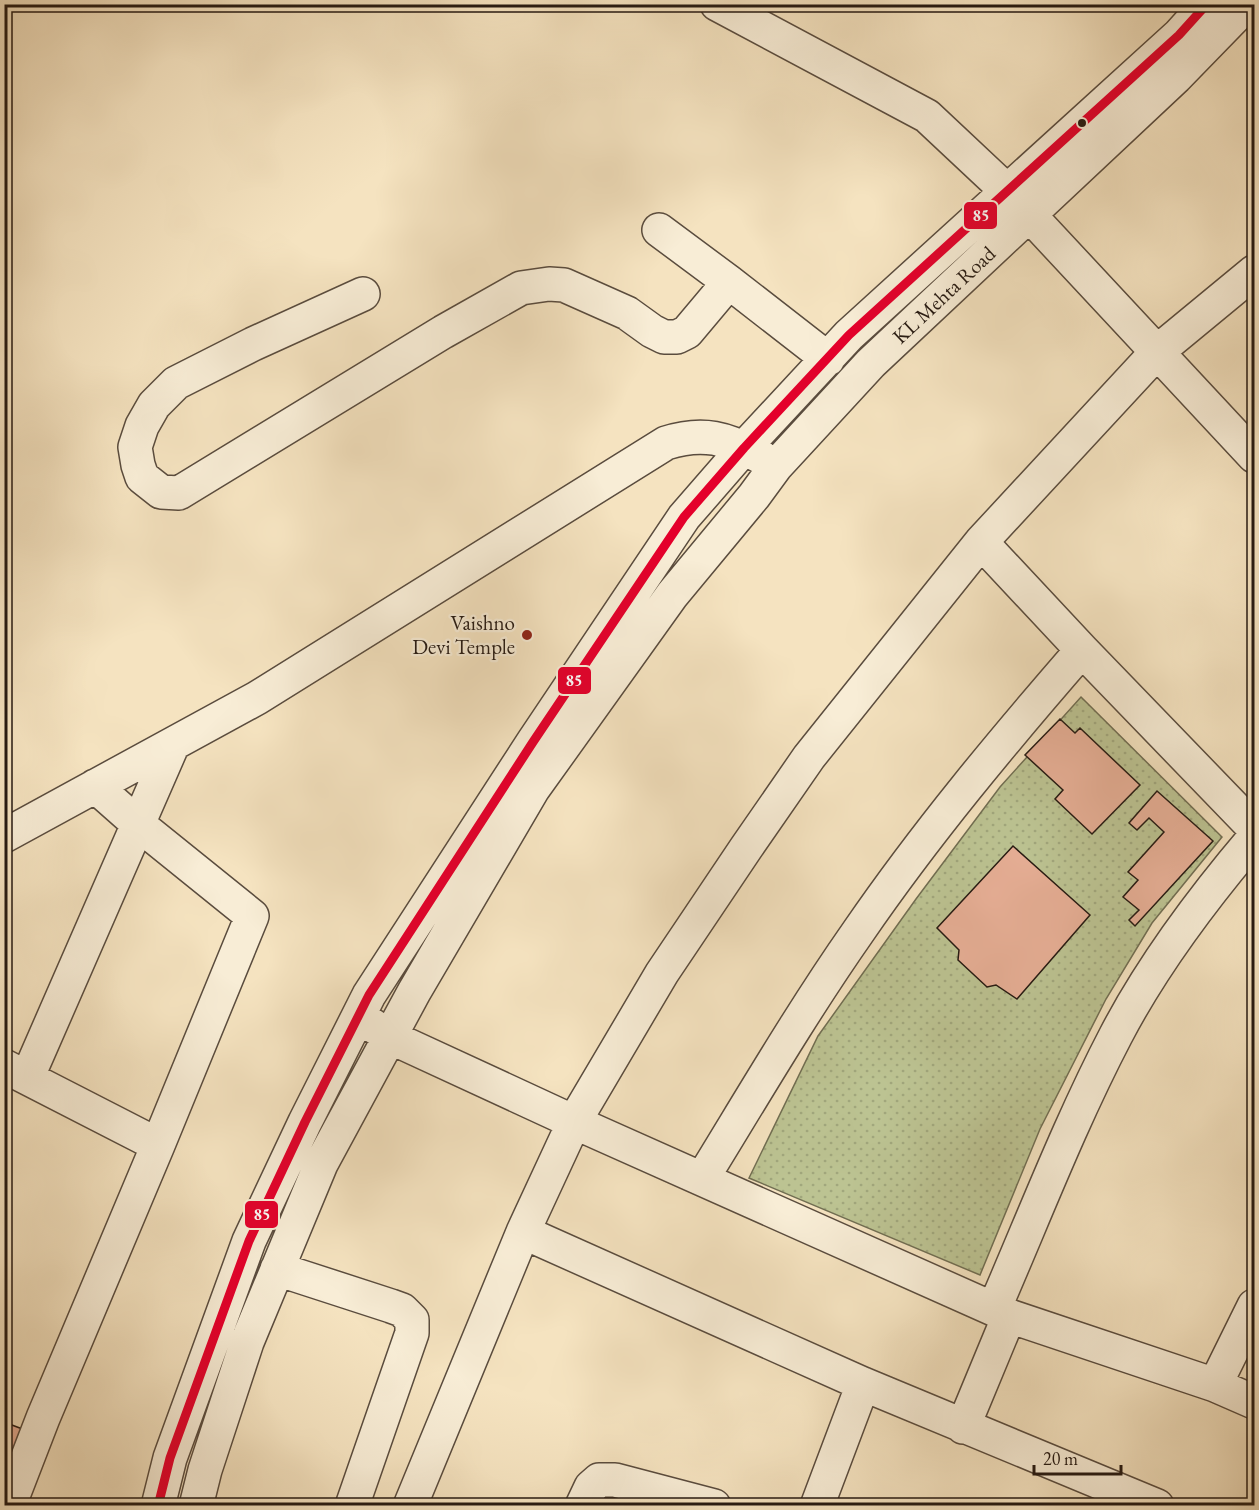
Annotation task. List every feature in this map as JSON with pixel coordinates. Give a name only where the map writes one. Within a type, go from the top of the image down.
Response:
[{"type":"street","points":[[717,4],[927,116],[1007,191],[1254,456]]},
{"type":"street","name":"KL Mehta Road","points":[[196,1506],[205,1470],[247,1342],[321,1164],[414,992],[533,789],[672,596],[776,466],[871,363],[1029,214],[1188,45],[1207,4]]},
{"type":"street","name":"KL Mehta Road","points":[[158,1506],[170,1458],[249,1241],[304,1122],[369,995],[533,742],[684,517],[744,448],[849,335],[1007,191],[1188,45],[1247,4]]},
{"type":"street","points":[[659,230],[828,359]]},
{"type":"street","points":[[410,1506],[523,1232],[574,1122],[662,974],[809,757],[981,542],[1157,352],[1254,272]]},
{"type":"street","points":[[363,294],[253,344],[176,383],[154,405],[142,426],[135,447],[142,477],[161,492],[179,494],[443,332],[521,288],[549,284],[564,285],[627,313],[664,337],[677,337],[687,332],[729,282]]},
{"type":"street","points":[[4,836],[257,698],[666,443],[686,436],[710,436],[744,448],[776,466]]},
{"type":"street","points":[[981,542],[1254,828]]},
{"type":"street","points":[[702,1179],[804,1012],[889,888],[991,756],[1082,650]]},
{"type":"street","points":[[158,1145],[16,1071],[138,824],[173,744]]},
{"type":"street","points":[[9,1506],[252,916],[138,824],[95,786]]},
{"type":"street","points":[[963,1427],[1002,1312],[1088,1092],[1116,1034],[1142,989],[1217,881],[1254,838]]},
{"type":"street","points":[[358,1016],[390,1037],[574,1122],[1002,1312],[1215,1385],[1254,1402]]},
{"type":"street","points":[[523,1232],[863,1384],[1157,1506]]},
{"type":"street","points":[[277,1269],[402,1310],[412,1320],[412,1334],[352,1506]]},
{"type":"street","points":[[1215,1385],[1254,1306]]},
{"type":"street","points":[[817,1506],[863,1384]]},
{"type":"street","points":[[582,1506],[591,1487],[599,1480],[615,1480],[714,1506]]},
{"type":"green space","points":[[1081,697],[1222,837],[1152,923],[1106,999],[1040,1129],[980,1275],[749,1178],[818,1036],[1000,787]]},
{"type":"building","points":[[1060,719],[1075,733],[1080,728],[1140,785],[1092,834],[1055,799],[1063,790],[1025,755]]},
{"type":"building","points":[[1157,791],[1213,841],[1135,926],[1129,920],[1139,910],[1123,897],[1138,880],[1128,872],[1164,832],[1149,818],[1137,830],[1129,823]]},
{"type":"building","points":[[1013,846],[1090,915],[1017,999],[996,985],[987,987],[958,960],[959,950],[937,928]]},
{"type":"building","points":[[4,1422],[25,1430],[4,1479]]},
{"type":"transit line","name":"85","points":[[158,1506],[170,1458],[249,1241],[305,1122],[369,995],[533,742],[684,517],[744,448],[849,335],[1179,35],[1207,4]]},
{"type":"place","name":"Vaishno Devi Temple","points":[[527,635]]}]
